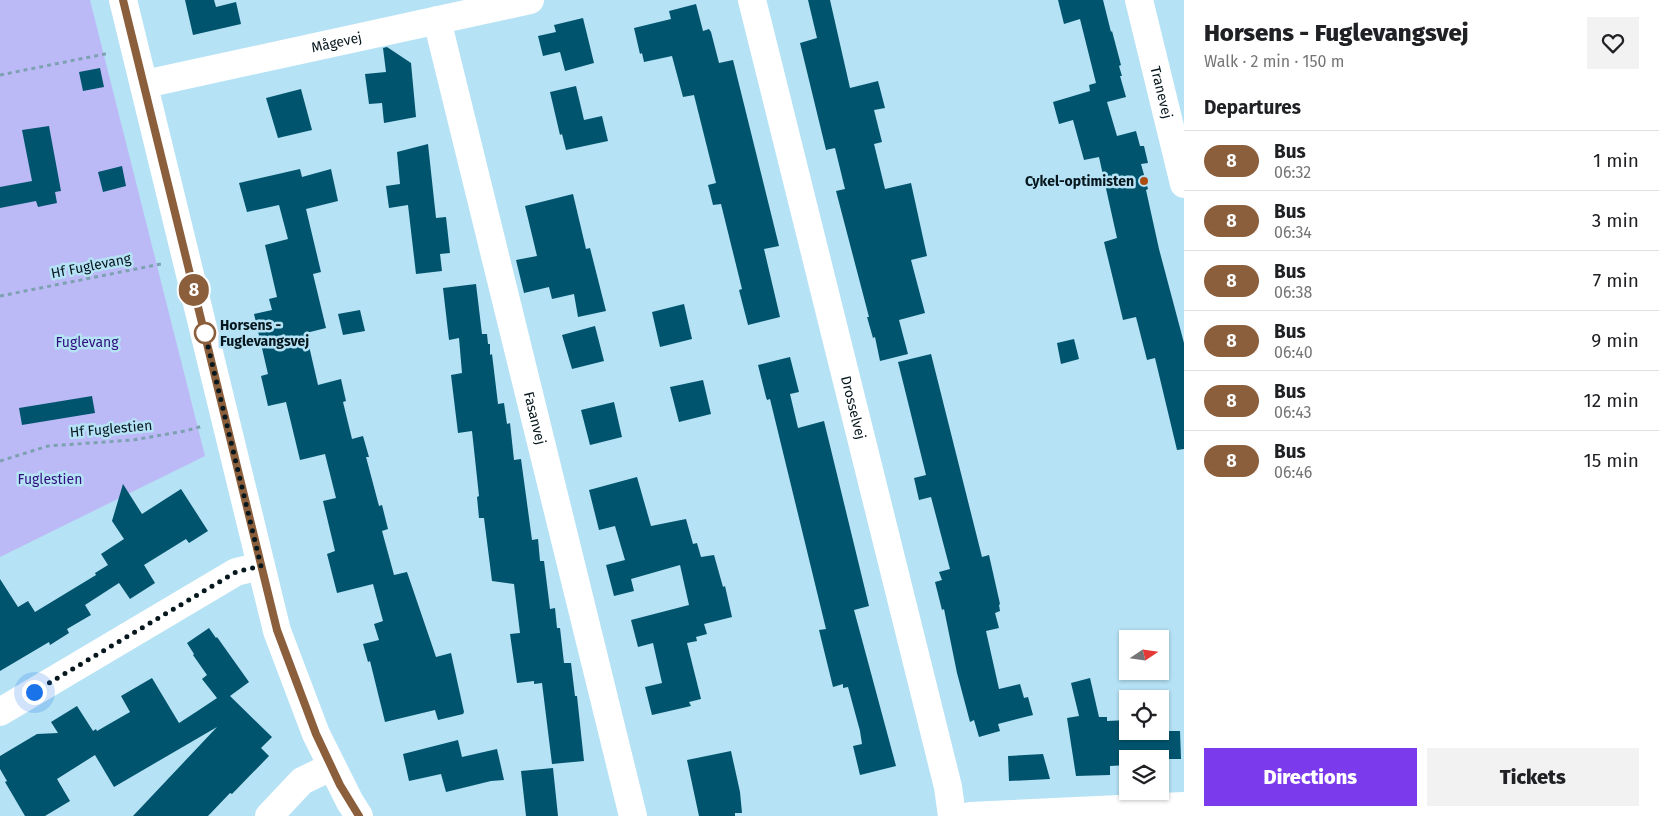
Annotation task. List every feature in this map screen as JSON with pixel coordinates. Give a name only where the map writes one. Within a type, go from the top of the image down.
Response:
[{"type":"street","points":[[123,0],[277,630],[316,734],[359,816]]},
{"type":"street","name":"Mågevej","points":[[144,84],[530,0]]},
{"type":"street","name":"Drosselvej","points":[[752,0],[948,787],[952,816]]},
{"type":"street","name":"Tranevej","points":[[1139,0],[1184,184]]},
{"type":"street","name":"Fasanvej","points":[[437,20],[633,816]]},
{"type":"street","points":[[0,712],[236,572],[261,566]]},
{"type":"street","points":[[269,816],[302,781],[332,767]]},
{"type":"street","points":[[970,816],[1184,806]]},
{"type":"path","points":[[0,75],[135,48]]},
{"type":"path","name":"Hf Fuglevang","points":[[0,296],[187,258]]},
{"type":"path","name":"Hf Fuglestien","points":[[0,461],[48,446],[133,440],[185,431],[226,420]]},
{"type":"green space","name":"Fuglevang","points":[[0,0],[90,0],[205,456],[0,557]]},
{"type":"building","points":[[185,0],[214,0],[216,7],[236,2],[241,24],[193,35]]},
{"type":"building","points":[[808,0],[830,0],[850,88],[878,81],[885,108],[874,110],[882,142],[874,144],[885,189],[911,183],[927,256],[911,260],[925,313],[899,320],[908,354],[880,361],[875,337],[873,338],[867,317],[869,317],[836,191],[845,189],[835,148],[826,150],[800,43],[817,38]]},
{"type":"building","points":[[1058,0],[1103,0],[1112,31],[1121,65],[1119,66],[1122,76],[1120,76],[1126,97],[1107,102],[1117,136],[1136,131],[1140,146],[1144,146],[1148,163],[1141,164],[1148,189],[1146,190],[1159,249],[1184,343],[1184,449],[1177,450],[1155,358],[1147,360],[1136,317],[1123,320],[1104,242],[1117,238],[1099,157],[1084,160],[1073,120],[1059,124],[1053,102],[1090,91],[1089,85],[1096,83],[1080,19],[1064,24]]},
{"type":"building","points":[[696,4],[703,31],[709,29],[711,32],[719,63],[733,60],[779,246],[764,249],[780,317],[748,325],[739,290],[742,289],[721,204],[713,205],[708,185],[716,183],[694,95],[683,97],[672,56],[644,62],[642,53],[640,54],[634,28],[671,19],[669,11]]},
{"type":"building","points":[[583,18],[594,63],[565,71],[560,52],[543,56],[538,36],[556,32],[554,25]]},
{"type":"building","points":[[387,47],[411,63],[416,117],[384,123],[382,103],[369,104],[365,74],[386,72],[383,48]]},
{"type":"building","points":[[100,68],[104,87],[83,91],[79,72]]},
{"type":"building","points":[[576,86],[584,120],[602,116],[608,141],[566,150],[562,134],[560,135],[550,92]]},
{"type":"building","points":[[301,89],[312,130],[278,138],[266,98]]},
{"type":"building","points":[[49,126],[61,191],[55,192],[57,203],[38,207],[36,201],[0,208],[0,187],[32,181],[22,130]]},
{"type":"building","points":[[428,144],[436,218],[446,217],[450,253],[440,254],[442,271],[416,274],[408,205],[389,208],[386,186],[400,184],[397,152]]},
{"type":"building","points":[[122,166],[126,186],[103,192],[98,172]]},
{"type":"building","points":[[300,169],[302,177],[331,169],[338,201],[306,209],[321,272],[313,274],[326,328],[306,333],[318,385],[341,379],[346,401],[343,402],[352,439],[363,436],[369,457],[366,457],[379,506],[382,505],[388,529],[382,531],[394,575],[407,572],[436,657],[451,653],[463,714],[438,720],[435,710],[385,722],[370,661],[368,662],[363,644],[379,640],[374,624],[383,621],[373,584],[337,593],[327,554],[335,551],[323,501],[336,498],[325,454],[300,460],[286,402],[268,406],[261,376],[268,374],[254,314],[272,310],[269,299],[277,297],[265,245],[288,239],[279,205],[247,212],[239,183]]},
{"type":"building","points":[[573,194],[586,249],[590,248],[606,311],[578,317],[574,294],[552,299],[549,287],[524,293],[516,260],[537,256],[525,206]]},
{"type":"building","points":[[476,284],[482,334],[487,334],[488,344],[490,344],[490,355],[492,354],[498,404],[504,403],[507,424],[510,423],[514,460],[521,459],[532,540],[538,539],[540,561],[544,561],[550,609],[555,608],[557,628],[560,628],[564,663],[571,663],[575,696],[577,696],[584,761],[552,764],[542,683],[534,684],[534,681],[517,683],[510,634],[520,633],[514,584],[492,581],[484,518],[479,518],[477,497],[479,496],[472,431],[458,433],[451,375],[462,373],[459,338],[449,340],[443,288]]},
{"type":"building","points":[[684,304],[692,339],[660,347],[652,312]]},
{"type":"building","points":[[360,310],[365,331],[343,335],[338,314]]},
{"type":"building","points":[[595,326],[604,361],[572,369],[562,335]]},
{"type":"building","points":[[1074,339],[1079,359],[1061,364],[1057,343]]},
{"type":"building","points":[[931,354],[982,557],[989,555],[1000,604],[1000,611],[995,613],[999,628],[986,631],[999,689],[1020,684],[1024,698],[1028,697],[1033,715],[998,724],[1000,731],[979,737],[974,720],[970,722],[957,673],[944,609],[942,610],[935,582],[942,580],[939,572],[950,569],[931,497],[919,500],[914,478],[926,475],[898,362]]},
{"type":"building","points":[[790,357],[799,392],[790,394],[798,428],[824,421],[869,606],[854,610],[896,766],[860,775],[853,746],[862,744],[860,731],[848,687],[843,688],[843,684],[833,687],[819,630],[826,629],[770,399],[767,400],[758,365]]},
{"type":"building","points":[[703,380],[711,414],[679,422],[670,387]]},
{"type":"building","points":[[92,396],[95,413],[22,425],[19,408]]},
{"type":"building","points":[[614,402],[622,437],[590,445],[581,410]]},
{"type":"building","points":[[637,477],[651,526],[686,519],[693,544],[697,543],[701,557],[714,555],[723,587],[725,586],[732,617],[704,624],[707,634],[696,637],[697,641],[687,643],[701,699],[689,702],[691,706],[652,715],[645,687],[662,683],[653,643],[638,647],[631,620],[689,605],[680,565],[631,579],[634,591],[614,596],[606,565],[625,560],[615,526],[599,530],[589,490]]},
{"type":"building","points":[[123,484],[142,514],[181,489],[208,531],[189,543],[186,539],[144,565],[155,583],[130,599],[119,583],[85,605],[91,615],[67,629],[69,633],[50,645],[49,642],[0,671],[0,579],[18,607],[28,601],[35,612],[96,575],[95,573],[108,565],[101,554],[124,539],[112,521]]},
{"type":"building","points":[[209,628],[249,682],[230,696],[272,737],[261,748],[269,756],[232,794],[230,793],[208,816],[133,816],[217,727],[114,787],[95,755],[57,779],[70,801],[45,816],[25,816],[5,782],[7,781],[0,769],[0,756],[37,734],[58,733],[51,722],[77,706],[93,731],[96,729],[97,731],[130,712],[121,696],[152,678],[179,723],[217,698],[202,679],[207,675],[187,643]]},
{"type":"building","points":[[1090,678],[1099,717],[1107,717],[1107,721],[1119,720],[1119,740],[1169,740],[1169,731],[1180,731],[1181,759],[1169,759],[1169,750],[1119,750],[1119,766],[1110,766],[1110,775],[1076,776],[1067,718],[1079,716],[1071,683]]},
{"type":"building","points":[[458,740],[462,757],[497,749],[504,780],[491,781],[446,792],[441,774],[409,781],[403,754]]},
{"type":"building","points":[[731,751],[740,792],[742,813],[735,813],[735,816],[699,816],[687,760]]},
{"type":"building","points":[[1043,754],[1050,779],[1009,781],[1008,756]]},
{"type":"building","points":[[553,768],[558,816],[526,816],[521,771]]},
{"type":"bus line","name":"8","points":[[123,0],[277,630],[316,734],[340,785],[359,816]]},
{"type":"place","name":"Cykel-optimisten","points":[[1144,181]]},
{"type":"place","name":"Horsens - Fuglevangsvej","points":[[205,333]]},
{"type":"route","points":[[34,692],[236,572],[261,566],[204,330],[205,333]]},
{"type":"park label","name":"Fuglestien","points":[[50,479]]}]
